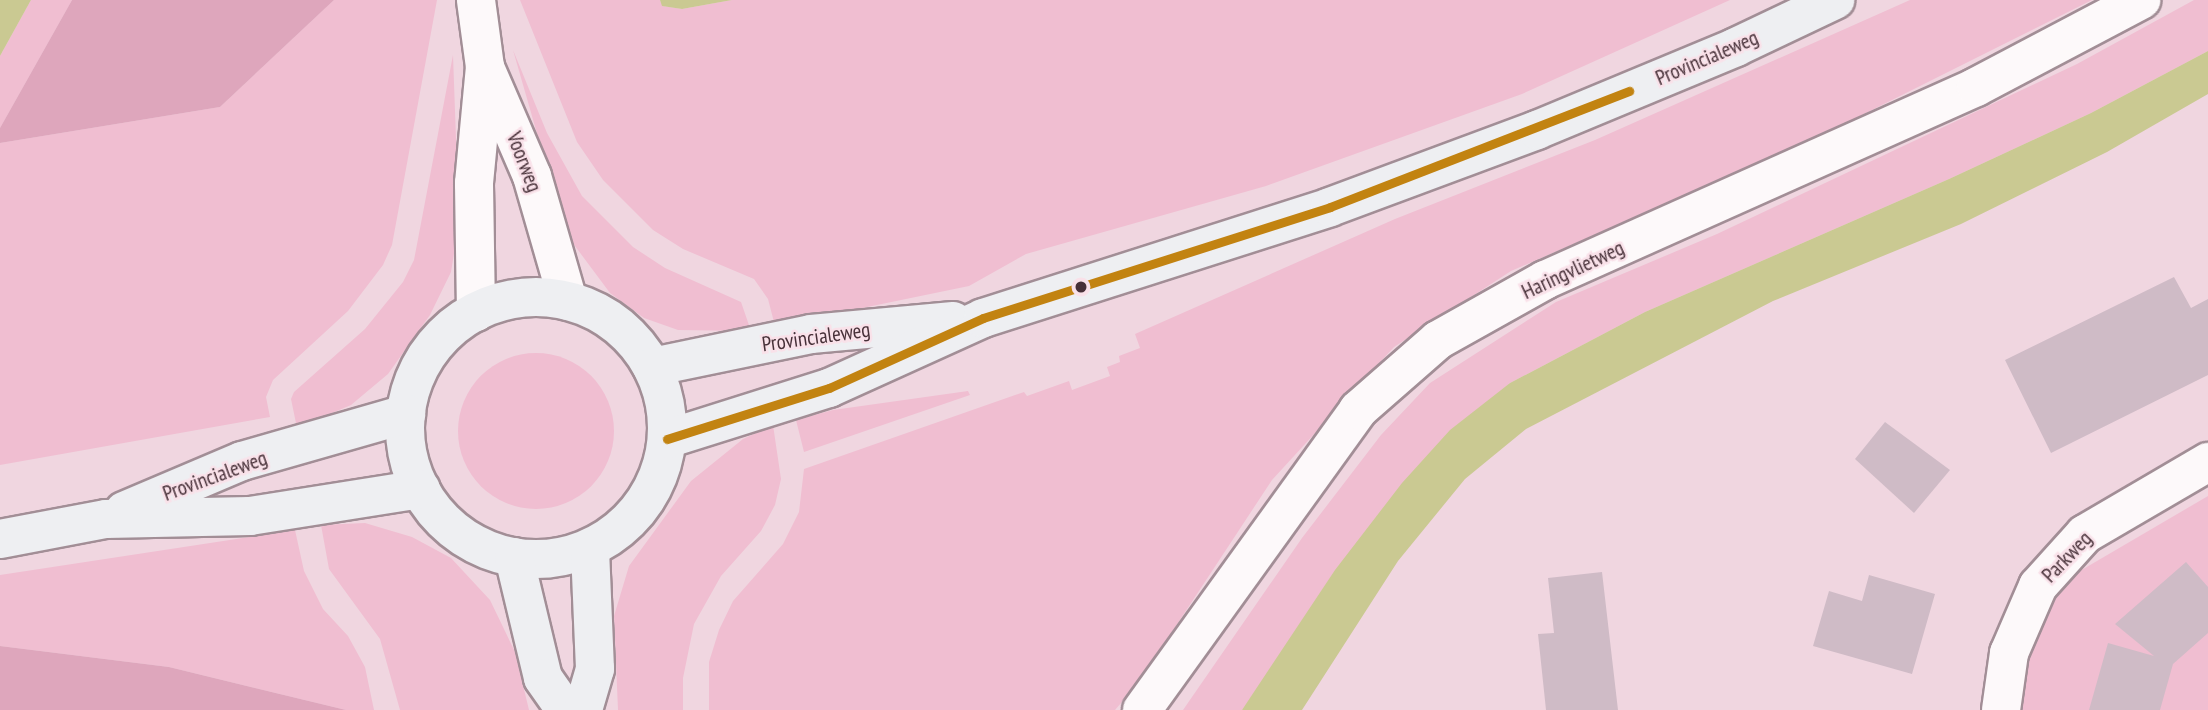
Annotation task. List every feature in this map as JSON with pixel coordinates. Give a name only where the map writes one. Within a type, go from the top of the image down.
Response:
[{"type":"main road","name":"Provincialeweg","points":[[667,439],[830,388],[983,318],[1369,192],[1537,130],[1737,47],[1835,0]]},
{"type":"main road","points":[[531,297],[568,301],[617,325],[652,367],[664,402],[667,439],[659,473],[643,504],[619,529],[590,548],[552,558],[514,557],[460,534],[421,489],[408,452],[406,414],[421,365],[436,344],[476,312],[531,297]]},
{"type":"main road","name":"Provincialeweg","points":[[652,367],[811,334],[983,318]]},
{"type":"main road","name":"Provincialeweg","points":[[106,519],[242,461],[406,414]]},
{"type":"main road","name":"Provincialeweg","points":[[0,539],[106,519],[250,516],[421,489]]},
{"type":"main road","points":[[583,710],[595,669],[590,548]]},
{"type":"main road","points":[[514,557],[543,678],[565,710]]},
{"type":"street","name":"Voorweg","points":[[476,0],[485,67],[474,183],[476,312]]},
{"type":"street","name":"Haringvlietweg","points":[[1142,710],[1358,410],[1438,340],[1545,280],[1976,88],[2141,0]]},
{"type":"street","name":"Voorweg","points":[[485,67],[531,176],[568,301]]},
{"type":"street","name":"Parkweg","points":[[2001,710],[2010,653],[2039,586],[2085,534],[2208,462]]},
{"type":"shaded area","points":[[0,0],[31,0],[0,56]]},
{"type":"shaded area","points":[[31,0],[72,0],[0,128],[0,56]]},
{"type":"shaded area","points":[[72,0],[334,0],[220,107],[0,143],[0,128]]},
{"type":"shaded area","points":[[334,0],[437,0],[392,245],[383,265],[348,311],[273,380],[266,397],[270,417],[0,465],[0,143],[220,107]]},
{"type":"shaded area","points":[[520,0],[660,0],[663,6],[682,9],[732,0],[1730,0],[1522,94],[1266,186],[1026,254],[969,286],[775,326],[768,299],[754,279],[683,249],[653,230],[603,180],[577,142]]},
{"type":"shaded area","points":[[660,0],[732,0],[682,9],[662,6]]},
{"type":"shaded area","points":[[1910,0],[2092,0],[1798,147],[1511,271],[1394,347],[1272,480],[1139,682],[1115,710],[709,710],[709,662],[719,630],[733,601],[783,544],[799,512],[804,469],[1024,392],[1027,396],[1069,381],[1072,390],[1110,376],[1107,367],[1120,362],[1119,356],[1140,348],[1135,334],[1395,219],[1595,140]]},
{"type":"shaded area","points":[[2194,0],[2208,0],[2208,51],[2091,113],[1949,179],[1645,312],[1510,383],[1242,710],[1183,710],[1302,538],[1381,435],[1430,383],[1556,302],[1717,234],[2077,64]]},
{"type":"shaded area","points":[[513,50],[547,133],[582,196],[633,247],[665,268],[741,302],[751,331],[678,330],[644,318],[610,293],[572,242],[559,210]]},
{"type":"shaded area","points":[[2208,51],[2208,94],[2107,152],[1961,224],[1773,301],[1526,429],[1465,479],[1398,561],[1302,710],[1242,710],[1335,570],[1402,483],[1450,430],[1510,383],[1645,312],[1949,179],[2091,113]]},
{"type":"shaded area","points":[[453,55],[459,223],[451,272],[430,315],[388,374],[351,405],[297,428],[291,399],[294,392],[365,329],[403,282],[414,260]]},
{"type":"shaded area","points":[[536,353],[566,359],[591,376],[608,401],[614,431],[608,461],[591,486],[566,503],[536,509],[506,503],[481,486],[464,461],[458,431],[464,401],[481,376],[506,359]]},
{"type":"shaded area","points":[[968,391],[970,395],[804,452],[796,420],[833,410]]},
{"type":"shaded area","points":[[773,425],[781,479],[775,505],[761,531],[721,576],[694,624],[683,678],[683,710],[618,710],[614,616],[629,566],[691,481],[743,439]]},
{"type":"shaded area","points":[[2208,496],[2208,710],[2015,710],[2017,667],[2056,585]]},
{"type":"shaded area","points":[[365,523],[412,537],[451,558],[490,600],[515,652],[529,710],[400,710],[380,639],[329,569],[321,525]]},
{"type":"shaded area","points":[[295,530],[304,571],[323,609],[348,636],[365,667],[374,710],[346,710],[169,667],[0,646],[0,575]]},
{"type":"shaded area","points":[[0,646],[169,667],[346,710],[0,710]]},
{"type":"building","points":[[2174,277],[2191,308],[2208,299],[2208,375],[2051,453],[2005,360]]},
{"type":"building","points":[[1885,422],[1950,470],[1914,513],[1855,459]]},
{"type":"building","points":[[2186,562],[2208,587],[2208,633],[2173,664],[2160,710],[2089,710],[2108,643],[2154,656],[2115,624]]},
{"type":"building","points":[[1602,572],[1618,710],[1546,710],[1538,634],[1554,633],[1548,578]]},
{"type":"building","points":[[1869,575],[1935,594],[1912,674],[1813,646],[1829,591],[1862,601]]},
{"type":"transit line","points":[[667,439],[829,388],[983,318],[1330,207],[1629,91]]}]
